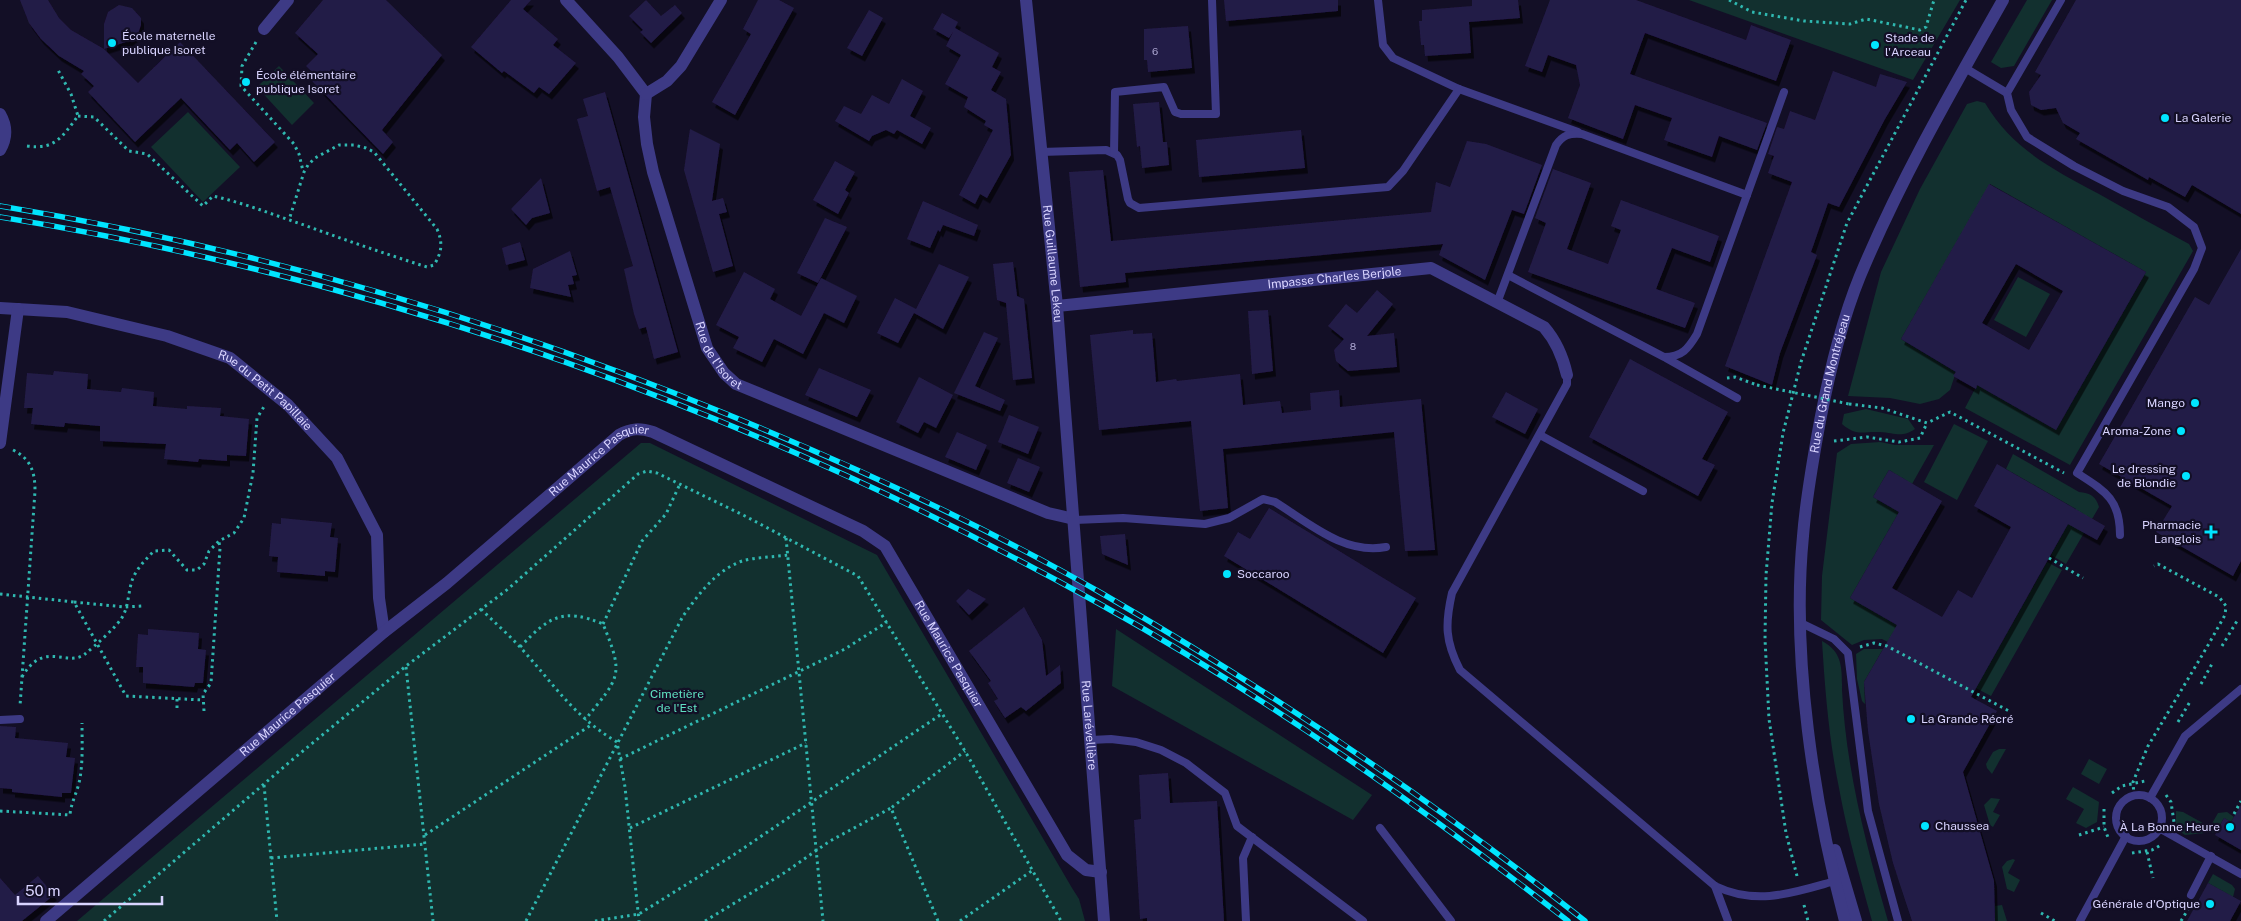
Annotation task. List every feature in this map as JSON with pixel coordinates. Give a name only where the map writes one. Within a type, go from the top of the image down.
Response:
[{"type":"street","points":[[264,29],[288,0]]},
{"type":"street","points":[[566,0],[618,56],[646,94],[667,81],[681,66],[721,0]]},
{"type":"street","name":"Rue Guillaume Lekeu","points":[[1026,0],[1057,306],[1075,522]]},
{"type":"street","name":"Rue du Grand Montréjeau","points":[[1845,921],[1834,881],[1820,802],[1810,739],[1803,670],[1801,623],[1802,536],[1816,444],[1829,377],[1859,278],[1920,148],[2003,0]]},
{"type":"street","name":"Rue de l'Isoret","points":[[646,94],[644,117],[646,144],[653,172],[701,334],[714,361],[724,374],[736,384],[1048,513],[1075,522]]},
{"type":"street","points":[[0,114],[5,128],[4,142],[0,150]]},
{"type":"street","name":"Impasse Charles Berjole","points":[[1057,306],[1431,268],[1544,327],[1554,338],[1563,357],[1567,375]]},
{"type":"street","name":"Rue du Petit Papillaie","points":[[0,308],[67,312],[167,336],[230,358],[288,405],[337,458],[376,535],[379,604],[384,632]]},
{"type":"street","points":[[4,446],[18,309]]},
{"type":"street","name":"Rue Maurice Pasquier","points":[[46,921],[384,632],[447,582],[619,435],[628,430],[641,429],[654,432],[863,531],[885,546],[1067,855],[1086,870],[1100,872]]},
{"type":"street","name":"Rue Larévellière","points":[[1075,522],[1104,921]]},
{"type":"street","name":"Rue du Grand Montréjeau","points":[[1820,802],[1856,921]]},
{"type":"lane","points":[[1114,153],[1115,92],[1164,87],[1175,112],[1180,114],[1216,114],[1212,0]]},
{"type":"lane","points":[[1378,0],[1380,32],[1386,52],[1393,58],[1459,89],[1747,195]]},
{"type":"lane","points":[[2061,0],[2007,93],[2011,110],[2027,137],[2074,166],[2123,191],[2168,207],[2194,227],[2202,248],[2194,269],[2077,473],[2106,492],[2117,511],[2120,522],[2120,535]]},
{"type":"lane","points":[[1965,68],[2007,93]]},
{"type":"lane","points":[[1041,152],[1106,150],[1114,153],[1120,160],[1128,199],[1130,203],[1139,208],[1388,186],[1394,183],[1403,171],[1459,89]]},
{"type":"lane","points":[[1664,358],[1675,357],[1686,352],[1697,334],[1784,92]]},
{"type":"lane","points":[[1497,303],[1556,145],[1563,136],[1572,133],[1582,134]]},
{"type":"lane","points":[[1508,275],[1737,398]]},
{"type":"lane","points":[[1567,375],[1567,384],[1452,593],[1446,626],[1452,654],[1460,670],[1715,886],[1731,893],[1765,897],[1781,895],[1834,881]]},
{"type":"lane","points":[[1540,435],[1643,491]]},
{"type":"lane","points":[[1075,522],[1123,518],[1205,524],[1229,518],[1258,501],[1269,500],[1348,546],[1368,550],[1386,547]]},
{"type":"lane","points":[[1801,623],[1834,639],[1848,653],[1868,811],[1898,921]]},
{"type":"lane","points":[[2150,798],[2185,736],[2241,689]]},
{"type":"lane","points":[[0,720],[20,719]]},
{"type":"lane","points":[[1090,740],[1111,739],[1136,742],[1160,750],[1186,763],[1225,792],[1237,826],[1363,921]]},
{"type":"lane","points":[[2134,796],[2150,798],[2161,811],[2160,828],[2147,839],[2138,840],[2126,836],[2119,827],[2117,815],[2122,803],[2134,796]]},
{"type":"lane","points":[[1380,828],[1451,921]]},
{"type":"lane","points":[[2160,828],[2241,874]]},
{"type":"lane","points":[[2080,921],[2126,836]]},
{"type":"lane","points":[[1246,921],[1243,858],[1252,837]]},
{"type":"lane","points":[[2191,894],[2211,856]]},
{"type":"lane","points":[[1715,886],[1728,921]]},
{"type":"path","points":[[1729,0],[1752,12],[1804,21],[1850,24],[1866,19],[1920,30],[1926,27],[1934,0]]},
{"type":"path","points":[[264,29],[242,66],[241,86],[294,144],[304,172]]},
{"type":"path","points":[[58,70],[71,94],[78,116]]},
{"type":"path","points":[[78,116],[94,117],[129,151],[148,154],[203,206],[213,196],[427,267],[434,265],[442,249],[441,238],[437,229],[374,152],[354,145],[339,145],[316,158],[308,165],[289,220]]},
{"type":"path","points":[[27,146],[48,147],[63,137],[78,116]]},
{"type":"path","points":[[1735,377],[1766,387],[1849,404],[1882,408],[1927,423]]},
{"type":"path","points":[[22,677],[28,666],[44,657],[60,656],[76,659],[85,654],[122,618],[133,578],[142,563],[154,551],[169,550],[187,570],[197,570],[204,564],[209,551],[219,541],[234,533],[244,518],[253,473],[256,418],[273,393]]},
{"type":"path","points":[[1834,441],[1868,437],[1899,442],[1913,440],[1920,438],[1927,423],[1950,412],[2066,474],[2077,473]]},
{"type":"path","points":[[4,446],[15,451],[28,462],[35,474],[19,712],[10,720]]},
{"type":"path","points":[[104,921],[406,666],[508,589],[638,474],[653,471],[858,576],[943,713],[1062,921]]},
{"type":"path","points":[[585,720],[611,688],[616,675],[616,660],[603,624],[642,541],[666,514],[680,484]]},
{"type":"path","points":[[786,538],[823,921]]},
{"type":"path","points":[[204,711],[203,694],[211,683],[219,541]]},
{"type":"path","points":[[526,921],[683,616],[701,590],[722,572],[743,561],[788,555]]},
{"type":"path","points":[[2049,558],[2083,578]]},
{"type":"path","points":[[2134,796],[2133,782],[2148,746],[2207,647],[2225,614],[2226,606],[2219,597],[2158,564],[2154,566]]},
{"type":"path","points":[[0,594],[125,607],[142,606]]},
{"type":"path","points":[[74,602],[126,696],[204,700]]},
{"type":"path","points":[[481,609],[520,647],[572,708],[591,725],[617,742],[630,828],[639,921]]},
{"type":"path","points":[[520,647],[546,622],[559,616],[588,618],[603,624]]},
{"type":"path","points":[[2222,646],[2237,621]]},
{"type":"path","points":[[620,758],[845,649],[887,622]]},
{"type":"path","points":[[1848,653],[1865,644],[1874,643],[1887,646],[2009,712]]},
{"type":"path","points":[[2200,684],[2213,662]]},
{"type":"path","points":[[406,666],[433,921]]},
{"type":"path","points":[[177,699],[177,710]]},
{"type":"path","points":[[2178,722],[2191,700]]},
{"type":"path","points":[[595,921],[638,914],[732,856],[943,713]]},
{"type":"path","points":[[0,811],[70,815],[71,804],[76,796],[81,775],[82,723]]},
{"type":"path","points":[[425,835],[591,725]]},
{"type":"path","points":[[630,828],[806,743]]},
{"type":"path","points":[[705,921],[816,851],[891,808],[965,751]]},
{"type":"path","points":[[2112,793],[2122,786],[2133,782],[2144,782]]},
{"type":"path","points":[[264,784],[277,921]]},
{"type":"path","points":[[2166,794],[2174,813],[2174,825]]},
{"type":"path","points":[[2234,814],[2241,802]]},
{"type":"path","points":[[891,808],[938,921]]},
{"type":"path","points":[[2104,809],[2104,827],[2110,841]]},
{"type":"path","points":[[2078,835],[2104,827]]},
{"type":"path","points":[[2128,852],[2147,852],[2163,843]]},
{"type":"path","points":[[271,858],[426,844]]},
{"type":"path","points":[[2147,852],[2153,878]]},
{"type":"path","points":[[960,921],[1033,870]]},
{"type":"path","points":[[1804,905],[1808,921]]},
{"type":"path","points":[[2041,913],[2055,921]]},
{"type":"green space","name":"Stade de l'Arceau","points":[[1689,0],[1960,0],[1913,80]]},
{"type":"green space","points":[[2027,0],[2052,0],[2014,66],[2001,68],[1991,62]]},
{"type":"green space","points":[[279,66],[314,103],[292,125],[257,87]]},
{"type":"green space","points":[[1977,101],[1985,103],[2008,134],[2035,157],[2189,244],[2193,251],[2070,465],[1965,408],[1977,385],[2056,430],[2146,272],[1990,184],[1901,339],[1956,372],[1950,390],[1939,399],[1920,404],[1890,398],[1848,396],[1881,272],[1920,189],[1967,104]]},
{"type":"green space","points":[[188,112],[240,167],[203,202],[151,147]]},
{"type":"green space","points":[[2018,277],[2050,294],[2026,337],[1994,320]]},
{"type":"green space","points":[[1866,409],[1908,419],[1915,429],[1902,434],[1856,432],[1842,424],[1844,414]]},
{"type":"green space","points":[[1954,424],[1988,441],[1957,500],[1924,482]]},
{"type":"green space","points":[[1880,442],[1895,445],[1934,445],[1912,484],[1889,470],[1873,497],[1899,512],[1850,598],[1984,674],[2047,562],[2062,570],[1991,696],[1882,639],[1864,640],[1852,645],[1821,620],[1822,576],[1837,453],[1851,444]]},
{"type":"green space","name":"Cimetière de l'Est","points":[[641,443],[650,443],[877,555],[1079,899],[1085,921],[77,921]]},
{"type":"green space","points":[[2013,454],[2079,492],[2092,496],[2098,503],[2099,507],[2066,564],[2051,555],[2076,509],[2006,469]]},
{"type":"green space","points":[[1116,629],[1372,795],[1353,820],[1112,686]]},
{"type":"green space","points":[[1822,641],[1834,650],[1840,662],[1844,719],[1858,807],[1888,921],[1872,921],[1846,822],[1830,733]]},
{"type":"green space","points":[[1864,649],[1883,649],[1864,682],[1865,704],[1862,701],[1857,679],[1856,654]]},
{"type":"green space","points":[[1999,749],[2006,749],[1992,774],[1986,764],[1993,752]]},
{"type":"green space","points":[[2089,759],[2107,769],[2099,784],[2081,774]]},
{"type":"green space","points":[[2073,787],[2099,802],[2097,822],[2086,828],[2076,823],[2084,809],[2066,799]]},
{"type":"green space","points":[[1991,798],[2000,799],[1993,812],[2000,815],[1993,827],[1990,825],[1984,805]]},
{"type":"green space","points":[[2176,811],[2183,812],[2210,827],[2218,813],[2227,812],[2234,817],[2231,822],[2224,818],[2216,832],[2185,835],[2176,829]]},
{"type":"green space","points":[[2015,860],[2008,873],[2020,880],[2014,892],[2007,889],[2002,867],[2007,861]]},
{"type":"green space","points":[[2213,874],[2232,885],[2235,889],[2233,897],[2208,883]]},
{"type":"green space","points":[[2002,905],[2007,921],[1995,921],[1995,906]]},
{"type":"building","points":[[20,0],[48,0],[59,18],[71,30],[104,49],[138,83],[180,42],[275,142],[254,162],[237,143],[230,150],[181,98],[135,142],[88,92],[94,86],[81,74],[84,71],[59,56],[41,39],[29,23]]},
{"type":"building","points":[[323,0],[386,0],[442,55],[382,130],[393,142],[383,154],[312,81],[316,76],[306,66],[318,54],[295,33]]},
{"type":"building","points":[[511,0],[531,0],[523,9],[558,39],[553,45],[576,63],[549,94],[539,87],[534,93],[504,71],[502,73],[471,47]]},
{"type":"building","points":[[646,0],[661,16],[675,5],[682,13],[651,43],[640,32],[643,30],[629,16]]},
{"type":"building","points":[[758,0],[779,0],[794,8],[735,115],[712,102],[751,34],[743,29]]},
{"type":"building","points":[[1224,0],[1338,0],[1338,11],[1226,21]]},
{"type":"building","points":[[1472,0],[1518,0],[1520,18],[1469,22],[1471,53],[1425,56],[1424,45],[1421,45],[1419,21],[1422,21],[1422,10],[1472,6]]},
{"type":"building","points":[[1550,0],[1636,0],[1746,40],[1751,25],[1791,40],[1776,81],[1645,33],[1630,74],[1767,123],[1757,150],[1719,136],[1712,157],[1664,140],[1672,118],[1635,105],[1623,139],[1568,118],[1580,85],[1576,65],[1548,55],[1542,72],[1525,66]]},
{"type":"building","name":"La Galerie","points":[[2076,0],[2241,0],[2241,214],[2192,185],[2185,197],[2149,177],[2148,180],[2076,139],[2080,133],[2063,123],[2056,108],[2041,110],[2031,105],[2029,92],[2041,75],[2035,72]]},
{"type":"building","points":[[119,5],[132,8],[141,18],[138,34],[129,41],[104,49],[104,24],[108,12]]},
{"type":"building","points":[[869,10],[883,18],[862,56],[847,48]]},
{"type":"building","points":[[942,13],[958,22],[955,28],[999,53],[992,67],[1001,72],[991,90],[1006,99],[1011,155],[987,198],[980,194],[975,204],[959,195],[993,130],[984,125],[986,121],[964,107],[968,97],[945,84],[961,55],[946,46],[953,32],[949,38],[933,29]]},
{"type":"building","points":[[1188,26],[1192,68],[1148,72],[1147,60],[1144,60],[1144,29]]},
{"type":"building","points":[[1833,71],[1876,87],[1880,74],[1907,82],[1885,119],[1839,207],[1828,203],[1811,252],[1817,255],[1780,353],[1772,385],[1725,366],[1792,182],[1768,173],[1774,156],[1768,154],[1777,127],[1784,129],[1790,111],[1815,120]]},
{"type":"building","points":[[902,79],[923,91],[910,116],[931,128],[922,144],[897,130],[894,134],[886,130],[872,136],[869,141],[835,121],[844,106],[861,114],[872,95],[889,104]]},
{"type":"building","points":[[605,92],[678,352],[654,359],[646,327],[639,329],[634,314],[624,269],[633,266],[610,187],[597,191],[577,119],[588,116],[583,99]]},
{"type":"building","points":[[1159,102],[1163,142],[1167,142],[1169,165],[1142,168],[1140,146],[1137,147],[1133,104]]},
{"type":"building","points":[[690,129],[720,144],[712,201],[723,198],[727,212],[719,214],[733,266],[713,272],[684,170]]},
{"type":"building","points":[[1301,130],[1305,168],[1199,177],[1196,140]]},
{"type":"building","points":[[1467,141],[1486,144],[1542,165],[1524,214],[1512,210],[1485,280],[1439,255],[1443,244],[1125,273],[1126,282],[1080,287],[1069,172],[1103,170],[1111,241],[1431,212],[1436,182],[1450,187]]},
{"type":"building","points":[[835,161],[855,172],[845,190],[849,193],[838,214],[813,200]]},
{"type":"building","points":[[1553,169],[1591,183],[1567,249],[1608,264],[1621,230],[1611,226],[1621,200],[1719,236],[1710,262],[1672,248],[1656,289],[1695,303],[1685,328],[1528,272],[1546,223],[1535,218]]},
{"type":"building","points":[[541,178],[550,213],[532,218],[526,225],[511,209]]},
{"type":"building","points":[[1989,184],[2146,272],[2056,430],[1977,385],[1976,389],[1953,376],[1956,372],[1901,339]],"holes":[[[2016,264],[2063,291],[2029,350],[1982,323]]]},
{"type":"building","points":[[923,201],[978,225],[974,236],[943,225],[940,232],[938,230],[930,248],[907,239]]},
{"type":"building","points":[[825,218],[847,227],[818,283],[797,273]]},
{"type":"building","points":[[520,242],[525,260],[506,265],[502,248]]},
{"type":"building","points":[[2241,249],[2241,561],[2233,576],[2156,532],[2172,506],[2099,464],[2195,297],[2209,305]]},
{"type":"building","points":[[570,251],[577,275],[572,276],[574,284],[568,285],[571,297],[530,288],[533,269]]},
{"type":"building","points":[[1013,262],[1017,296],[1024,299],[1032,378],[1013,380],[1006,303],[997,300],[993,264]]},
{"type":"building","points":[[939,264],[969,277],[943,329],[914,313],[898,343],[877,333],[895,298],[916,309]]},
{"type":"building","points":[[744,272],[775,289],[770,299],[801,316],[821,278],[857,296],[844,323],[824,313],[803,354],[774,339],[762,362],[733,348],[739,337],[716,325]]},
{"type":"building","points":[[1377,290],[1393,304],[1367,336],[1394,333],[1397,367],[1348,371],[1336,361],[1334,350],[1344,339],[1328,326],[1346,304],[1357,313]]},
{"type":"building","points":[[1268,310],[1273,371],[1252,374],[1248,311]]},
{"type":"building","points":[[1133,330],[1133,334],[1152,333],[1156,382],[1240,374],[1243,405],[1280,401],[1282,413],[1311,410],[1310,393],[1339,390],[1340,407],[1421,399],[1435,550],[1405,551],[1394,432],[1223,449],[1228,508],[1200,511],[1191,421],[1099,430],[1090,335]]},
{"type":"building","points":[[984,332],[998,338],[975,386],[1005,400],[1000,411],[954,393]]},
{"type":"building","points":[[1630,359],[1728,412],[1702,459],[1715,465],[1698,496],[1589,437]]},
{"type":"building","points":[[819,368],[871,390],[857,417],[805,395]]},
{"type":"building","points":[[54,371],[88,374],[87,389],[121,392],[122,388],[154,392],[153,406],[187,409],[187,406],[221,408],[220,416],[249,419],[246,456],[227,455],[227,461],[199,459],[198,462],[164,459],[166,444],[100,441],[100,426],[65,423],[64,427],[31,424],[33,408],[24,408],[27,373],[53,375]]},
{"type":"building","points":[[919,377],[953,395],[936,428],[924,422],[918,433],[896,422]]},
{"type":"building","points":[[1506,392],[1538,409],[1525,434],[1492,417]]},
{"type":"building","points":[[1009,415],[1039,427],[1028,454],[998,442]]},
{"type":"building","points":[[957,432],[987,445],[976,470],[945,457]]},
{"type":"building","points":[[1018,458],[1040,467],[1029,492],[1007,483]]},
{"type":"building","points":[[1997,464],[2105,526],[2097,540],[2068,524],[1971,697],[1997,711],[1963,772],[1994,881],[1995,921],[1912,921],[1893,863],[1879,804],[1868,731],[1864,682],[1897,625],[1850,598],[1899,512],[1873,497],[1889,470],[1942,501],[1892,588],[1942,617],[1958,590],[1972,598],[2011,527],[1974,506]]},
{"type":"building","points":[[1269,508],[1416,598],[1383,653],[1224,556],[1238,532],[1250,539]]},
{"type":"building","points":[[281,518],[332,523],[330,537],[338,538],[335,572],[325,571],[325,576],[277,572],[278,557],[269,556],[272,523],[281,524]]},
{"type":"building","points":[[1125,534],[1128,565],[1102,554],[1100,536]]},
{"type":"building","points":[[968,589],[986,599],[969,615],[956,601]]},
{"type":"building","points":[[1024,607],[1042,640],[1046,676],[1060,665],[1061,683],[1026,711],[1021,707],[1005,718],[994,701],[998,699],[988,683],[991,681],[969,651]]},
{"type":"building","points":[[148,629],[199,633],[198,649],[206,650],[203,683],[195,683],[194,687],[143,683],[143,667],[136,667],[138,634],[148,635]]},
{"type":"building","points":[[0,726],[16,727],[15,738],[68,743],[66,757],[75,758],[71,793],[62,793],[62,797],[12,792],[12,789],[0,788]]},
{"type":"building","points":[[1168,773],[1170,803],[1217,801],[1224,921],[1147,921],[1147,918],[1140,919],[1134,820],[1141,819],[1139,775]]},
{"type":"building","name":"À La Bonne Heure","points":[[2241,805],[2241,850],[2215,835],[2224,818],[2231,822]]},
{"type":"building","points":[[38,876],[54,895],[22,921],[0,921],[0,878],[15,895]]},
{"type":"building","points":[[2208,883],[2241,901],[2230,921],[2187,921]]},
{"type":"railway","points":[[0,206],[186,242],[279,265],[461,317],[641,380],[872,476],[1012,544],[1103,594],[1228,669],[1410,790],[1585,921]]},
{"type":"railway","points":[[0,217],[144,244],[286,277],[427,317],[566,362],[703,414],[837,472],[969,535],[1098,603],[1221,675],[1398,794],[1568,921]]},
{"type":"place","name":"École maternelle publique Isoret","points":[[112,43]]},
{"type":"place","name":"Stade de l'Arceau","points":[[1875,45]]},
{"type":"place","name":"École élémentaire publique Isoret","points":[[246,82]]},
{"type":"place","name":"La Galerie","points":[[2165,118]]},
{"type":"place","name":"Mango","points":[[2195,403]]},
{"type":"place","name":"Aroma-Zone","points":[[2181,431]]},
{"type":"place","name":"Le dressing de Blondie","points":[[2186,476]]},
{"type":"place","name":"Pharmacie Langlois","points":[[2211,532]]},
{"type":"place","name":"Soccaroo","points":[[1227,574]]},
{"type":"place","name":"La Grande Récré","points":[[1911,719]]},
{"type":"place","name":"Chaussea","points":[[1925,826]]},
{"type":"place","name":"À La Bonne Heure","points":[[2230,827]]},
{"type":"place","name":"Générale d'Optique","points":[[2210,904]]}]
